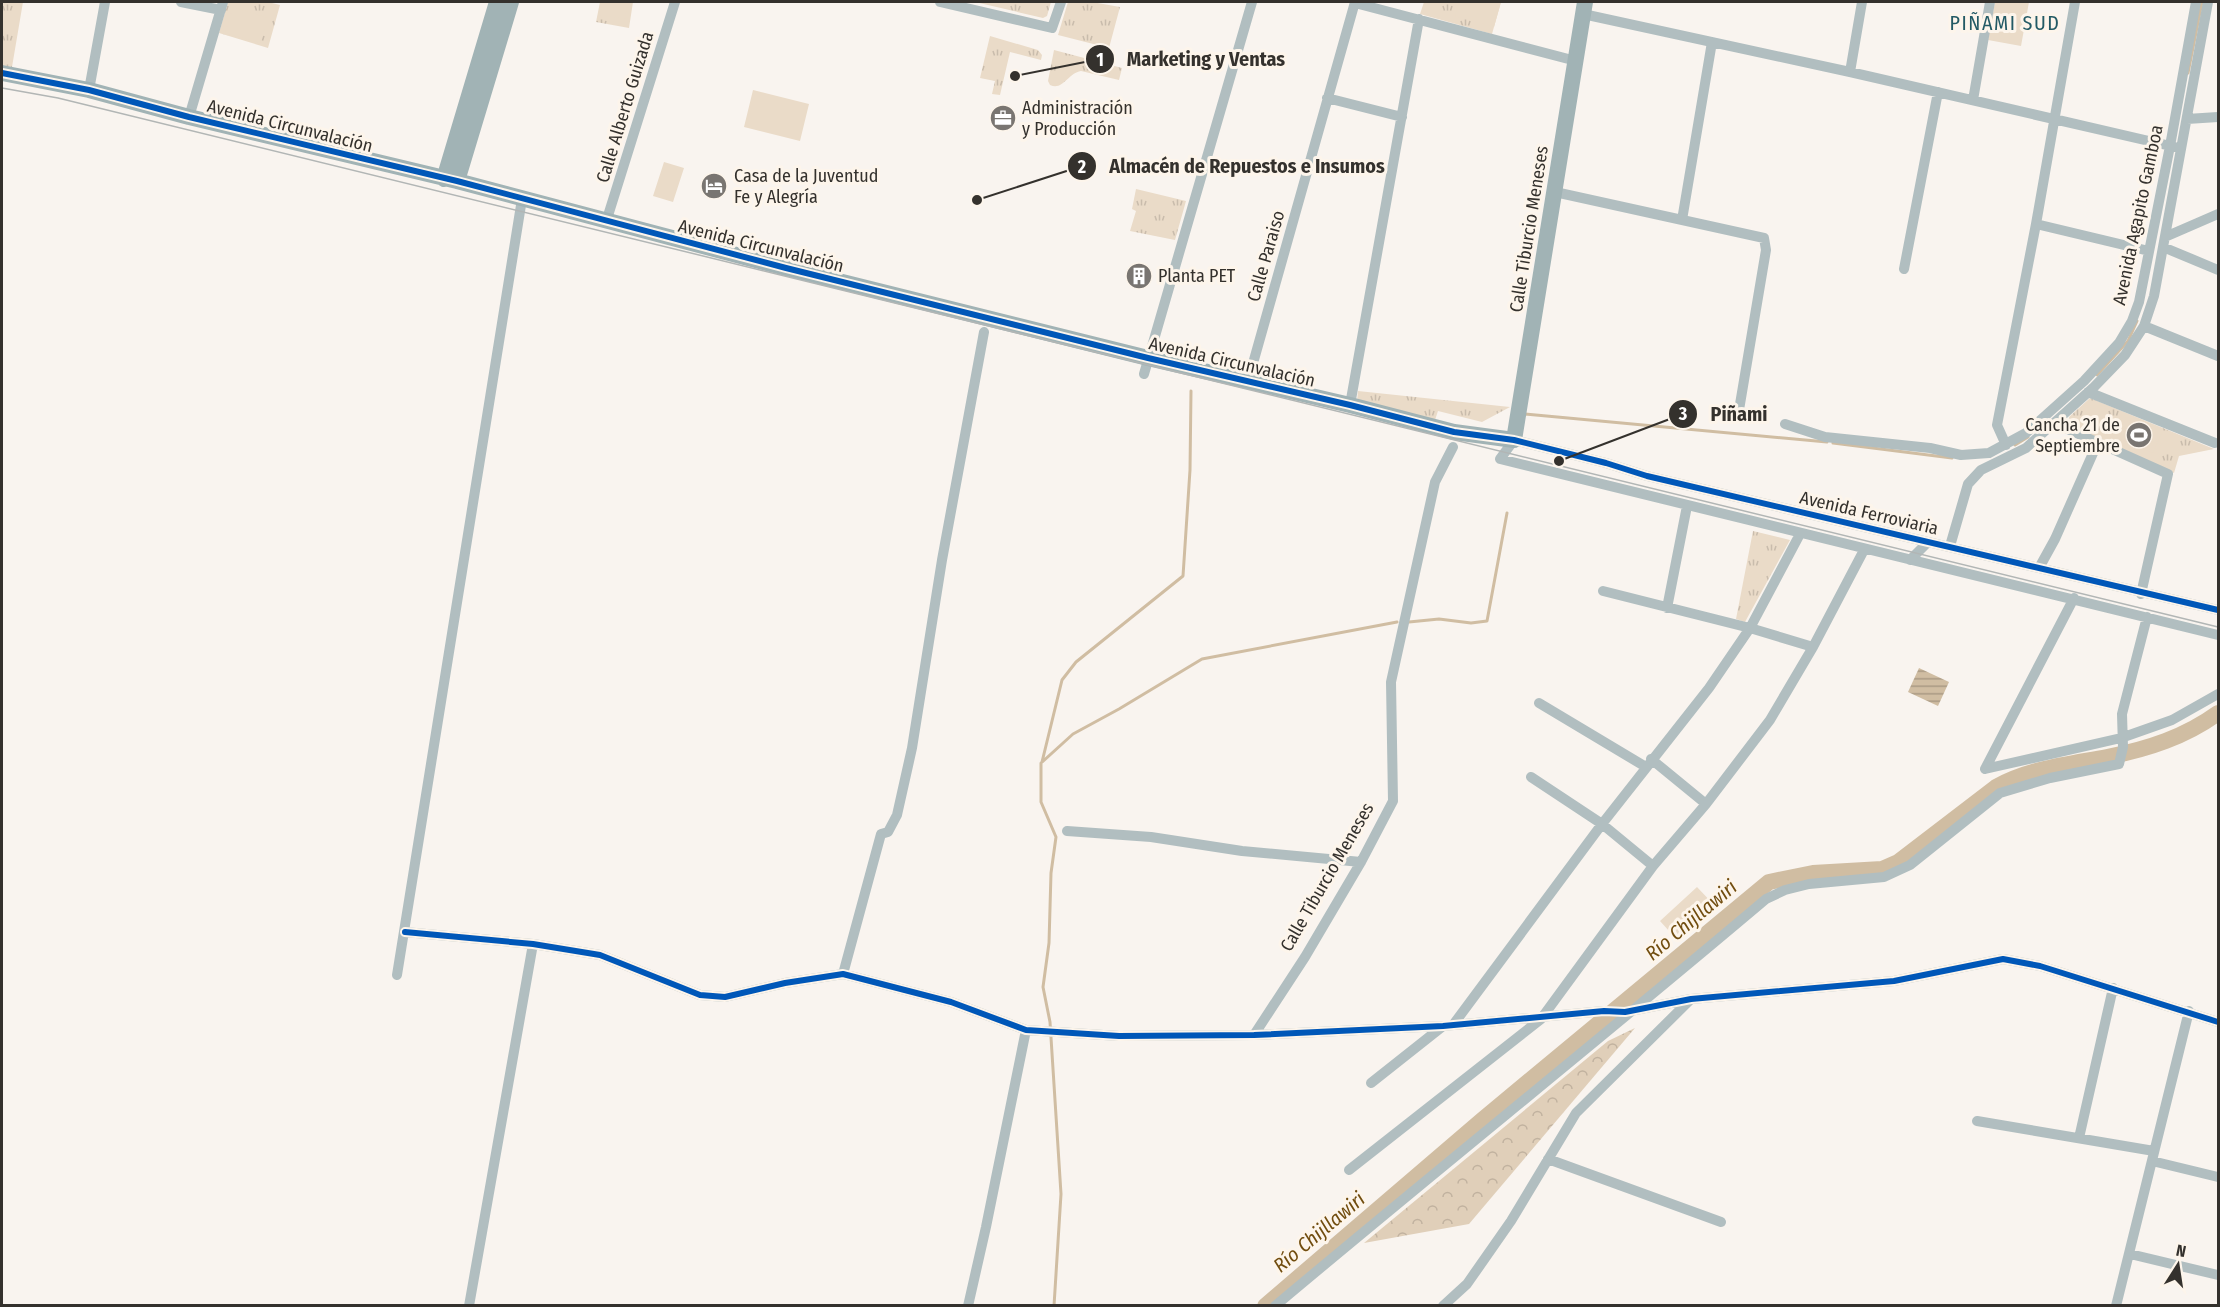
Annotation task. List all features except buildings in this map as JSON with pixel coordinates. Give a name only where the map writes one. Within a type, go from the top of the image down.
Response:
[{"type":"street","points":[[89,90],[105,2]]},
{"type":"street","points":[[181,2],[222,6],[189,117]]},
{"type":"street","points":[[450,180],[497,2]]},
{"type":"street","points":[[450,180],[511,2]]},
{"type":"street","name":"Calle Alberto Guizada","points":[[606,222],[675,2]]},
{"type":"street","points":[[940,2],[1053,28],[1061,2]]},
{"type":"street","points":[[1146,366],[1252,2]]},
{"type":"street","points":[[1355,2],[1576,61]]},
{"type":"street","name":"Calle Paraiso","points":[[1248,381],[1355,2]]},
{"type":"street","points":[[1850,72],[1862,2]]},
{"type":"street","points":[[1973,100],[1990,2]]},
{"type":"street","points":[[2006,445],[1997,425],[2036,224],[2075,2]]},
{"type":"street","name":"Avenida Agapito Gamboa","points":[[1950,546],[1968,484],[1982,470],[2026,447],[2054,423],[2125,355],[2144,326],[2154,296],[2164,242],[2196,2]]},
{"type":"street","name":"Avenida Agapito Gamboa","points":[[1785,424],[1825,437],[1930,448],[1961,455],[1989,453],[2026,434],[2084,381],[2119,343],[2132,321],[2139,302],[2149,251],[2176,148],[2187,120],[2208,2]]},
{"type":"street","points":[[1584,8],[1712,42],[2176,148]]},
{"type":"street","name":"Calle Tiburcio Meneses","points":[[1500,459],[1514,440],[1584,8]]},
{"type":"street","points":[[1350,405],[1419,19]]},
{"type":"street","points":[[1682,220],[1712,42]]},
{"type":"street","name":"Avenida Circunvalación","points":[[2,73],[89,90],[189,117],[450,180],[1146,366],[1248,381],[1454,432],[1514,440]]},
{"type":"street","points":[[1904,269],[1938,92]]},
{"type":"street","points":[[1328,98],[1402,117]]},
{"type":"street","points":[[2187,120],[2218,117]]},
{"type":"street","points":[[1555,192],[1764,238],[1766,250],[1739,410]]},
{"type":"street","points":[[398,975],[522,199]]},
{"type":"street","points":[[2164,242],[2218,214]]},
{"type":"street","points":[[2036,224],[2149,251]]},
{"type":"street","points":[[2164,242],[2218,270]]},
{"type":"street","points":[[2144,326],[2218,356]]},
{"type":"street","points":[[843,974],[881,834],[888,832],[897,815],[912,748],[942,560],[984,332]]},
{"type":"street","points":[[2088,392],[2215,443]]},
{"type":"street","points":[[2054,423],[2168,474],[2141,594]]},
{"type":"street","name":"Avenida Ferroviaria","points":[[1514,440],[1606,463],[1647,476],[1927,543],[1950,546],[2141,594],[2218,610]]},
{"type":"street","points":[[2039,568],[2055,539],[2098,442]]},
{"type":"street","name":"Calle Tiburcio Meneses","points":[[1254,1035],[1305,957],[1361,862],[1393,801],[1391,682],[1435,482],[1453,447]]},
{"type":"street","name":"Avenida Ferroviaria","points":[[1500,459],[1688,507],[2074,598],[2218,635]]},
{"type":"street","points":[[1667,608],[1688,507]]},
{"type":"street","points":[[1371,1083],[1448,1026],[1648,763],[1709,688],[1750,628],[1800,534]]},
{"type":"street","points":[[1910,560],[1927,543]]},
{"type":"street","points":[[1348,1170],[1541,1019],[1653,866],[1706,804],[1770,720],[1814,647],[1864,550]]},
{"type":"street","points":[[1603,591],[1750,628],[1814,647]]},
{"type":"street","points":[[2074,598],[1985,769],[2122,742],[2172,720],[2218,694]]},
{"type":"street","points":[[1275,1305],[1766,898],[1809,884],[1884,877],[1910,865],[2000,793],[2050,778],[2119,764],[2122,714],[2147,617]]},
{"type":"street","points":[[1539,703],[1648,763],[1706,804]]},
{"type":"street","points":[[1531,777],[1602,824],[1653,866]]},
{"type":"street","points":[[1067,831],[1151,837],[1242,851],[1361,862]]},
{"type":"street","points":[[405,932],[533,944],[600,955],[700,995],[716,997],[843,974],[951,1002],[1026,1029],[1119,1036],[1254,1035],[1448,1026],[1541,1019],[1604,1011],[1630,1012],[1691,999],[1894,981],[2003,959],[2040,966],[2218,1022]]},
{"type":"street","points":[[469,1305],[533,944]]},
{"type":"street","points":[[2079,1138],[2114,988]]},
{"type":"street","points":[[1443,1305],[1467,1284],[1510,1221],[1576,1113],[1691,999]]},
{"type":"street","points":[[2116,1305],[2189,1011]]},
{"type":"street","points":[[968,1305],[1026,1029]]},
{"type":"street","points":[[1977,1121],[2079,1138],[2153,1156],[2218,1177]]},
{"type":"street","points":[[1548,1159],[1721,1222]]},
{"type":"street","points":[[2130,1254],[2218,1275]]},
{"type":"green space","points":[[2,2],[23,2],[12,67],[2,66]]},
{"type":"green space","points":[[228,2],[268,2],[280,5],[268,48],[219,33]]},
{"type":"green space","points":[[600,2],[633,2],[629,28],[596,22]]},
{"type":"green space","points":[[603,2],[628,2],[625,19],[600,15]]},
{"type":"green space","points":[[975,2],[1051,2],[1047,16],[1043,18]]},
{"type":"green space","points":[[1068,2],[1092,2],[1120,7],[1109,48],[1058,35]]},
{"type":"green space","points":[[1424,2],[1501,2],[1492,34],[1420,14]]},
{"type":"green space","points":[[1459,2],[1501,2],[1494,27],[1455,16]]},
{"type":"green space","points":[[1995,2],[2029,2],[2021,46],[1988,40]]},
{"type":"green space","points":[[233,7],[268,18],[260,43],[225,33]]},
{"type":"green space","points":[[990,36],[1038,50],[1042,55],[1041,60],[1010,52],[1000,95],[992,94],[995,81],[980,78]]},
{"type":"green space","points":[[1054,50],[1122,68],[1119,80],[1081,71],[1076,72],[1058,86],[1050,85],[1048,81]]},
{"type":"green space","points":[[753,90],[809,104],[800,141],[744,127]]},
{"type":"green space","points":[[664,162],[684,168],[673,202],[653,196]]},
{"type":"green space","points":[[1136,189],[1186,201],[1175,240],[1130,231],[1136,211],[1132,209]]},
{"type":"green space","points":[[1358,391],[1510,407],[1482,422],[1438,411],[1435,420],[1357,402]]},
{"type":"green space","points":[[2090,398],[2214,449],[2179,456],[2174,473],[2074,429],[2069,417]]},
{"type":"green space","name":"Cancha 21 de Septiembre","points":[[2126,416],[2162,432],[2153,453],[2116,437]]},
{"type":"green space","points":[[1753,531],[1790,540],[1745,622],[1736,619]]},
{"type":"green space","points":[[1697,887],[1716,907],[1679,942],[1660,921]]},
{"type":"green space","points":[[1635,1028],[1469,1224],[1364,1243],[1608,1041]]},
{"type":"shaded area","points":[[1919,668],[1949,682],[1938,706],[1908,692]]},
{"type":"waterway","points":[[2188,73],[2202,2]]},
{"type":"waterway","points":[[2097,375],[2128,341],[2137,321]]},
{"type":"waterway","points":[[1042,762],[1062,680],[1076,662],[1183,576],[1190,470],[1191,391]]},
{"type":"waterway","points":[[1524,416],[1525,414],[1827,442]]},
{"type":"waterway","points":[[2015,445],[2028,437]]},
{"type":"waterway","points":[[1833,443],[1952,458]]},
{"type":"waterway","points":[[1409,622],[1439,619],[1471,623],[1487,621],[1507,513]]},
{"type":"waterway","points":[[1054,1306],[1061,1194],[1050,1022],[1043,987],[1049,943],[1051,873],[1056,837],[1041,802],[1041,763],[1073,734],[1202,659],[1397,622]]},
{"type":"waterway","name":"Río Chijllawiri","points":[[1265,1306],[1482,1120],[1769,882],[1813,873],[1882,869],[1898,862],[1996,787],[2022,775],[2151,746],[2192,729],[2218,713]]},
{"type":"tram line","points":[[2,88],[58,98],[2218,627]]},
{"type":"cycle path","points":[[2,73],[89,90],[189,117],[457,181],[786,268],[1148,358],[1454,432],[1514,440],[1606,463],[1647,476],[2218,610]]},
{"type":"cycle path","points":[[405,932],[533,944],[600,955],[700,995],[725,997],[785,983],[843,974],[951,1002],[1026,1030],[1119,1036],[1254,1035],[1443,1026],[1604,1011],[1625,1012],[1691,999],[1894,981],[2003,959],[2040,966],[2218,1022]]},
{"type":"place","name":"Marketing y Ventas","points":[[1015,76]]},
{"type":"place","name":"Administración y Producción","points":[[1003,118]]},
{"type":"place","name":"Casa de la Juventud Fe y Alegría","points":[[714,186]]},
{"type":"place","name":"Almacén de Repuestos e Insumos","points":[[977,200]]},
{"type":"place","name":"Planta PET","points":[[1139,276]]},
{"type":"place","name":"Cancha 21 de Septiembre","points":[[2139,435]]},
{"type":"place","name":"Piñami","points":[[1559,461]]},
{"type":"district","name":"PIÑAMI SUD","points":[[2005,23]]}]
